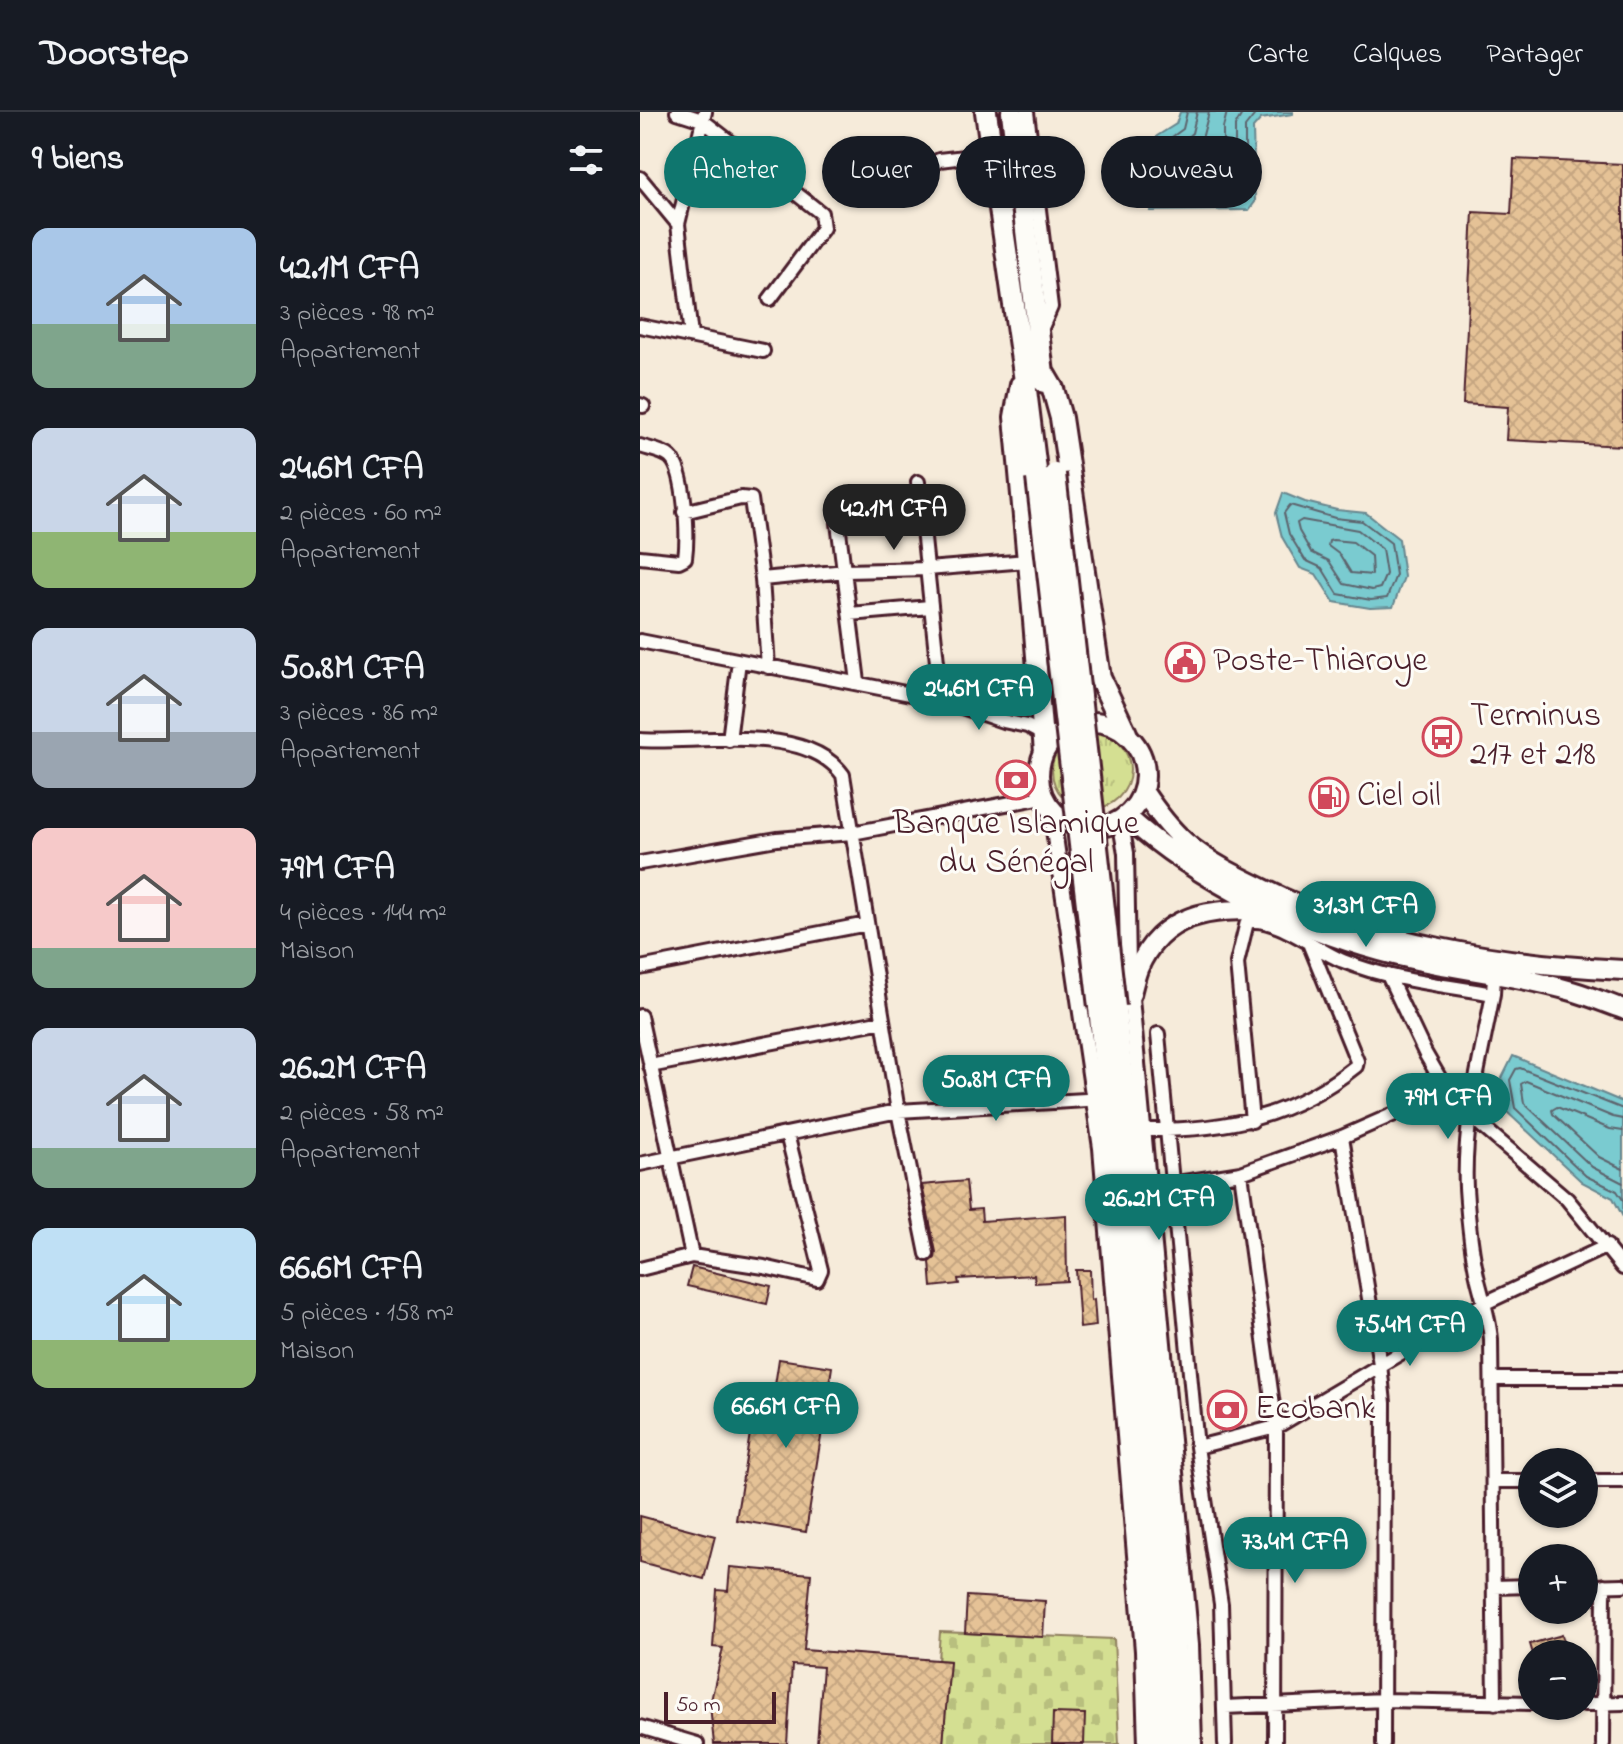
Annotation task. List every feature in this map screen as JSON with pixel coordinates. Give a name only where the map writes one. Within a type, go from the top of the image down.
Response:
[{"type":"highway","points":[[986,112],[989,136]]},
{"type":"highway","points":[[1012,112],[1038,334],[1034,373],[1016,397],[1015,417],[1028,561]]},
{"type":"highway","points":[[1002,208],[1034,373],[1115,1002],[1116,1097],[1157,1643],[1161,1744]]},
{"type":"highway","points":[[1034,373],[1053,389],[1061,418],[1100,678],[1126,733]]},
{"type":"highway","points":[[1116,1097],[1152,1366],[1171,1585],[1180,1744]]},
{"type":"main road","points":[[1028,561],[1046,741],[1039,767],[1039,782],[1047,803],[1063,820],[1092,828],[1123,818],[1143,791],[1145,766],[1139,750],[1126,733],[1116,727],[1094,721],[1071,726],[1046,741]]},
{"type":"main road","points":[[1143,791],[1153,807],[1184,841],[1202,855],[1284,900],[1342,922],[1469,955],[1565,967],[1623,970]]},
{"type":"main road","points":[[1123,818],[1217,880],[1270,910],[1332,936],[1366,947],[1571,991],[1623,1009]]},
{"type":"main road","points":[[1115,1002],[1151,945],[1187,918],[1206,911],[1270,910]]},
{"type":"street","points":[[677,112],[704,116],[823,217],[823,228],[770,299]]},
{"type":"street","points":[[1027,112],[1051,307],[1038,334]]},
{"type":"street","points":[[691,336],[678,224],[704,116]]},
{"type":"street","points":[[640,178],[678,224]]},
{"type":"street","points":[[640,326],[763,351]]},
{"type":"street","points":[[640,446],[668,455],[677,465],[687,544],[685,558],[679,561],[640,557]]},
{"type":"street","points":[[918,482],[941,700]]},
{"type":"street","points":[[684,512],[741,498],[751,499],[762,579],[768,667]]},
{"type":"street","points":[[838,523],[858,682]]},
{"type":"street","points":[[762,579],[1028,561]]},
{"type":"street","points":[[850,614],[930,607]]},
{"type":"street","points":[[640,641],[941,700],[1046,741]]},
{"type":"street","points":[[729,740],[739,661]]},
{"type":"street","points":[[640,740],[793,744],[823,755],[843,775],[898,1111],[927,1254]]},
{"type":"street","points":[[640,863],[777,839],[852,833],[1047,803],[1116,1097],[1143,1130],[1186,1583],[1194,1744]]},
{"type":"street","points":[[1115,1002],[1126,923],[1123,818]]},
{"type":"street","points":[[1252,1121],[1237,963],[1247,922],[1254,920],[1288,932],[1342,961],[1388,975],[1493,994]]},
{"type":"street","points":[[640,968],[867,924]]},
{"type":"street","points":[[1143,1130],[1252,1121],[1310,1097],[1356,1066],[1357,1061],[1309,943]]},
{"type":"street","points":[[1388,975],[1447,1091],[1469,1115],[1567,1199],[1623,1268]]},
{"type":"street","points":[[1494,975],[1469,1115],[1465,1157],[1474,1259],[1491,1339],[1495,1703]]},
{"type":"street","points":[[640,1016],[692,1256]]},
{"type":"street","points":[[650,1066],[883,1021]]},
{"type":"street","points":[[1158,1034],[1197,1447],[1221,1604],[1225,1744]]},
{"type":"street","points":[[1171,1184],[1241,1173],[1342,1137],[1447,1091]]},
{"type":"street","points":[[640,1164],[898,1111],[1116,1097]]},
{"type":"street","points":[[1116,1097],[1101,1148],[1143,1651],[1146,1744]]},
{"type":"street","points":[[640,1269],[692,1256],[764,1267],[812,1280],[820,1276],[787,1134]]},
{"type":"street","points":[[1342,1137],[1380,1364],[1386,1427],[1383,1744]]},
{"type":"street","points":[[1241,1173],[1276,1427],[1275,1744]]},
{"type":"street","points":[[1197,1447],[1276,1427],[1485,1303],[1607,1246]]},
{"type":"street","points":[[1493,1379],[1623,1379]]},
{"type":"street","points":[[1493,1481],[1518,1481]]},
{"type":"street","points":[[1598,1481],[1623,1481]]},
{"type":"street","points":[[1598,1585],[1623,1585]]},
{"type":"street","points":[[1603,1744],[1604,1585]]},
{"type":"street","points":[[1494,1587],[1518,1586]]},
{"type":"street","points":[[1225,1707],[1384,1700],[1518,1703]]},
{"type":"street","points":[[1598,1704],[1623,1703]]},
{"type":"street","points":[[640,1727],[697,1744]]},
{"type":"green space","points":[[1091,731],[1106,734],[1119,742],[1127,755],[1130,770],[1127,785],[1119,798],[1106,806],[1091,809],[1076,806],[1063,798],[1055,785],[1052,770],[1055,755],[1063,742],[1076,734]]},
{"type":"green space","points":[[940,1632],[1114,1639],[1119,1744],[943,1744],[950,1661],[938,1660]]},
{"type":"water","points":[[1180,112],[1293,112],[1261,119],[1253,128],[1253,136],[1157,136],[1176,124]]},
{"type":"water","points":[[1150,208],[1250,208],[1249,210],[1150,211]]},
{"type":"water","points":[[1283,493],[1337,510],[1366,513],[1399,539],[1404,577],[1393,607],[1370,608],[1334,602],[1316,574],[1300,568],[1282,537],[1276,513]]},
{"type":"water","points":[[1513,1056],[1623,1102],[1623,1217],[1613,1198],[1582,1182],[1506,1111],[1502,1078]]},
{"type":"building","points":[[1514,159],[1623,164],[1623,446],[1506,440],[1508,407],[1463,404],[1473,212],[1511,214]]},
{"type":"building","points":[[966,1181],[969,1210],[981,1209],[982,1221],[1066,1215],[1067,1281],[1035,1283],[1034,1275],[958,1279],[959,1284],[932,1287],[930,1262],[936,1252],[922,1185]]},
{"type":"building","points":[[692,1267],[771,1286],[767,1304],[687,1286]]},
{"type":"building","points":[[1076,1270],[1090,1270],[1096,1326],[1080,1328]]},
{"type":"building","points":[[779,1359],[832,1367],[806,1532],[736,1520],[752,1421],[769,1425]]},
{"type":"building","points":[[640,1516],[715,1536],[704,1579],[640,1562]]},
{"type":"building","points":[[730,1567],[811,1574],[804,1650],[950,1661],[943,1744],[817,1744],[823,1667],[792,1665],[787,1744],[714,1744],[710,1705],[723,1648],[713,1647],[717,1590],[728,1591]]},
{"type":"building","points":[[967,1596],[1045,1601],[1043,1637],[965,1633]]},
{"type":"building","points":[[1562,1635],[1564,1640],[1544,1640]]},
{"type":"building","points":[[1053,1713],[1085,1714],[1084,1744],[1052,1744]]},
{"type":"place","name":"Poste-Thiaroye","points":[[1185,662]]},
{"type":"place","name":"Terminus 217 et 218","points":[[1442,737]]},
{"type":"place","name":"Banque Islamique du Sénégal","points":[[1016,780]]},
{"type":"place","name":"Ciel oil","points":[[1329,797]]},
{"type":"place","name":"Ecobank","points":[[1227,1410]]}]
